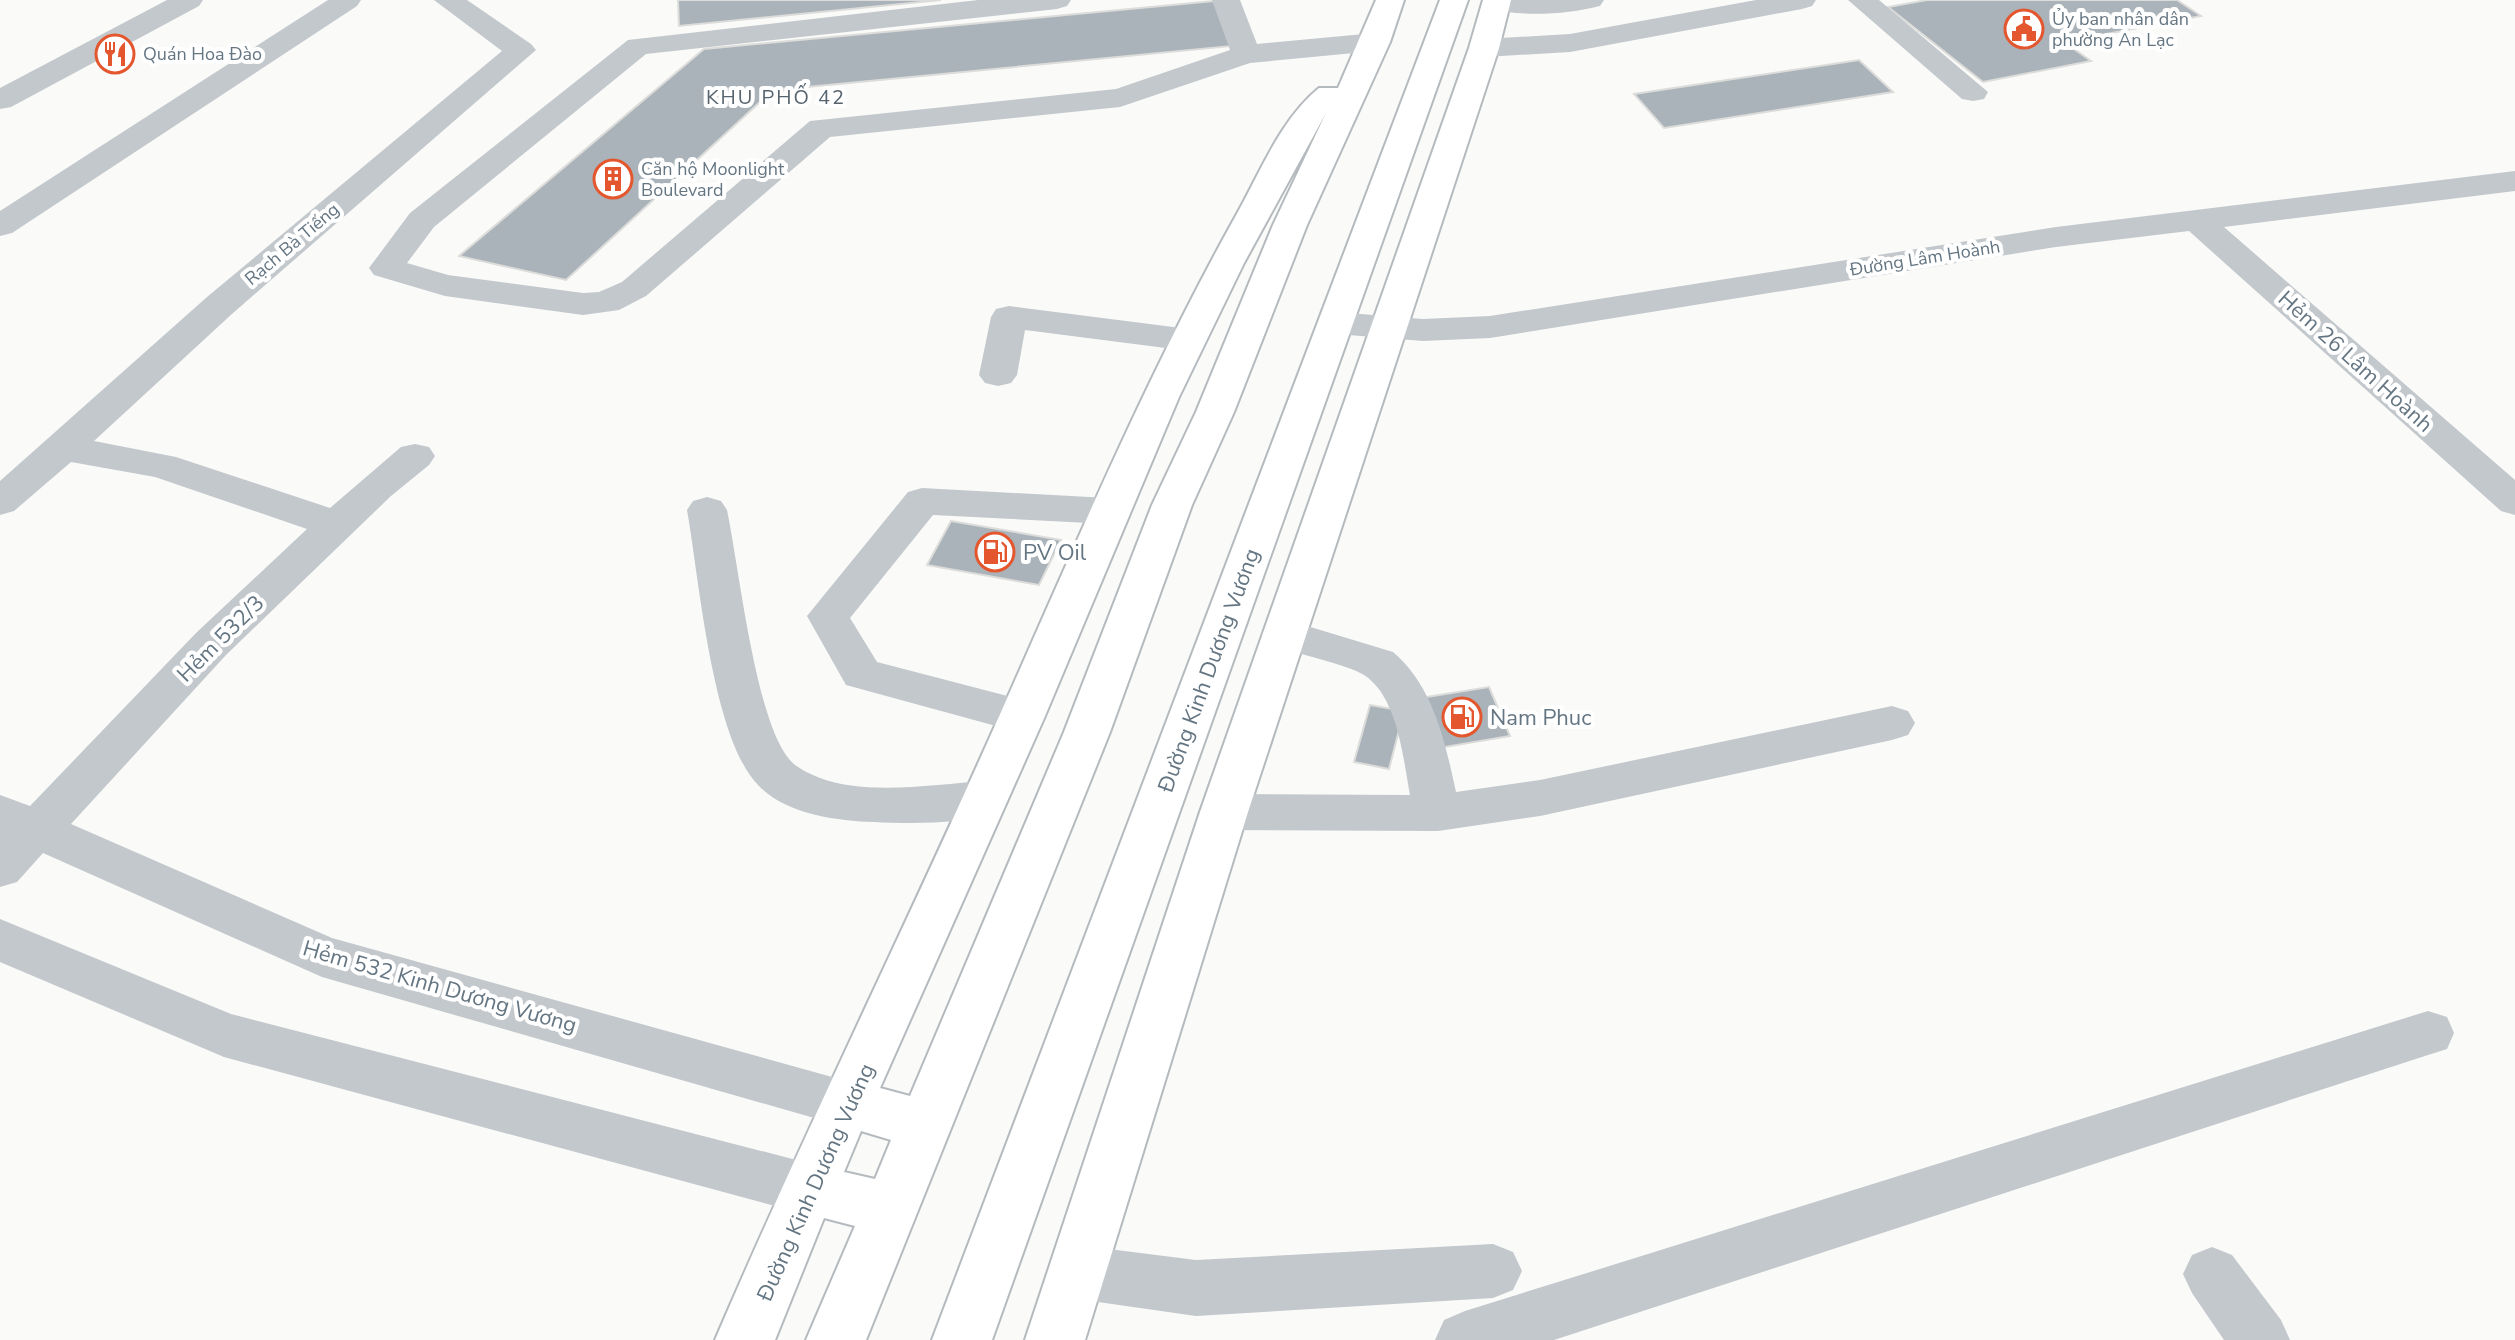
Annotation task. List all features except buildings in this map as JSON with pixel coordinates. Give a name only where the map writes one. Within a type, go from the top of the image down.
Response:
[{"type":"main road","points":[[836,1340],[1087,732],[1172,505],[1215,412],[1284,240],[1351,88],[1375,42],[1390,0]]},
{"type":"main road","points":[[1055,1340],[1224,812],[1484,48],[1482,0]]},
{"type":"main road","name":"Đường Kinh Dương Vương","points":[[962,1340],[1438,45],[1482,0]]},
{"type":"main road","points":[[1375,42],[1484,48]]},
{"type":"main road","name":"Đường Kinh Dương Vương","points":[[745,1340],[808,1189],[1022,716],[1108,511],[1160,397],[1227,263],[1310,111],[1324,97],[1351,88]]},
{"type":"main road","points":[[849,1104],[923,1124]]},
{"type":"main road","points":[[808,1189],[889,1208]]},
{"type":"street","points":[[0,100],[189,0]]},
{"type":"street","points":[[0,226],[347,0]]},
{"type":"street","name":"Rạch Bà Tiếng","points":[[0,502],[220,305],[521,50],[448,0]]},
{"type":"street","points":[[1057,0],[638,46],[422,220],[386,268],[445,285],[557,302],[606,302],[634,289],[821,128],[1120,98],[1246,54],[1375,42]]},
{"type":"street","points":[[1226,0],[1246,54]]},
{"type":"street","points":[[1482,0],[1557,5],[1590,0]]},
{"type":"street","points":[[1484,48],[1570,43],[1802,0]]},
{"type":"street","points":[[1862,0],[1973,92]]},
{"type":"street","name":"Đường Lâm Hoành","points":[[1336,323],[1388,329],[1490,327],[2056,237],[2515,181]]},
{"type":"street","name":"Hẻm 26 Lâm Hoành","points":[[2197,220],[2515,502]]},
{"type":"street","points":[[998,375],[1009,317],[1189,340]]},
{"type":"street","points":[[63,448],[162,466],[337,525]]},
{"type":"street","name":"Hẻm 532/3","points":[[0,868],[17,822],[415,456]]},
{"type":"street","points":[[1022,716],[862,674],[828,616],[922,501],[1108,511]]},
{"type":"street","points":[[707,510],[719,560],[734,659],[752,728],[773,773],[819,797],[882,805],[985,799]]},
{"type":"street","points":[[1284,634],[1378,663],[1390,671],[1407,695],[1438,813]]},
{"type":"street","points":[[1224,812],[1438,813],[1540,798],[1892,723]]},
{"type":"street","name":"Hẻm 532 Kinh Dương Vương","points":[[17,822],[322,956],[849,1104]]},
{"type":"street","points":[[0,940],[224,1035],[808,1189]]},
{"type":"street","points":[[1465,1340],[2428,1033]]},
{"type":"street","points":[[1077,1272],[1196,1288],[1493,1271]]},
{"type":"street","points":[[2212,1274],[2260,1340]]},
{"type":"place","name":"Ủy ban nhân dân phường An Lạc","points":[[2024,29]]},
{"type":"place","name":"Quán Hoa Đào","points":[[115,54]]},
{"type":"place","name":"Căn hộ Moonlight Boulevard","points":[[613,179]]},
{"type":"place","name":"PV Oil","points":[[995,552]]},
{"type":"place","name":"Nam Phuc","points":[[1462,717]]},
{"type":"district","name":"KHU PHỐ 42","points":[[776,97]]}]
